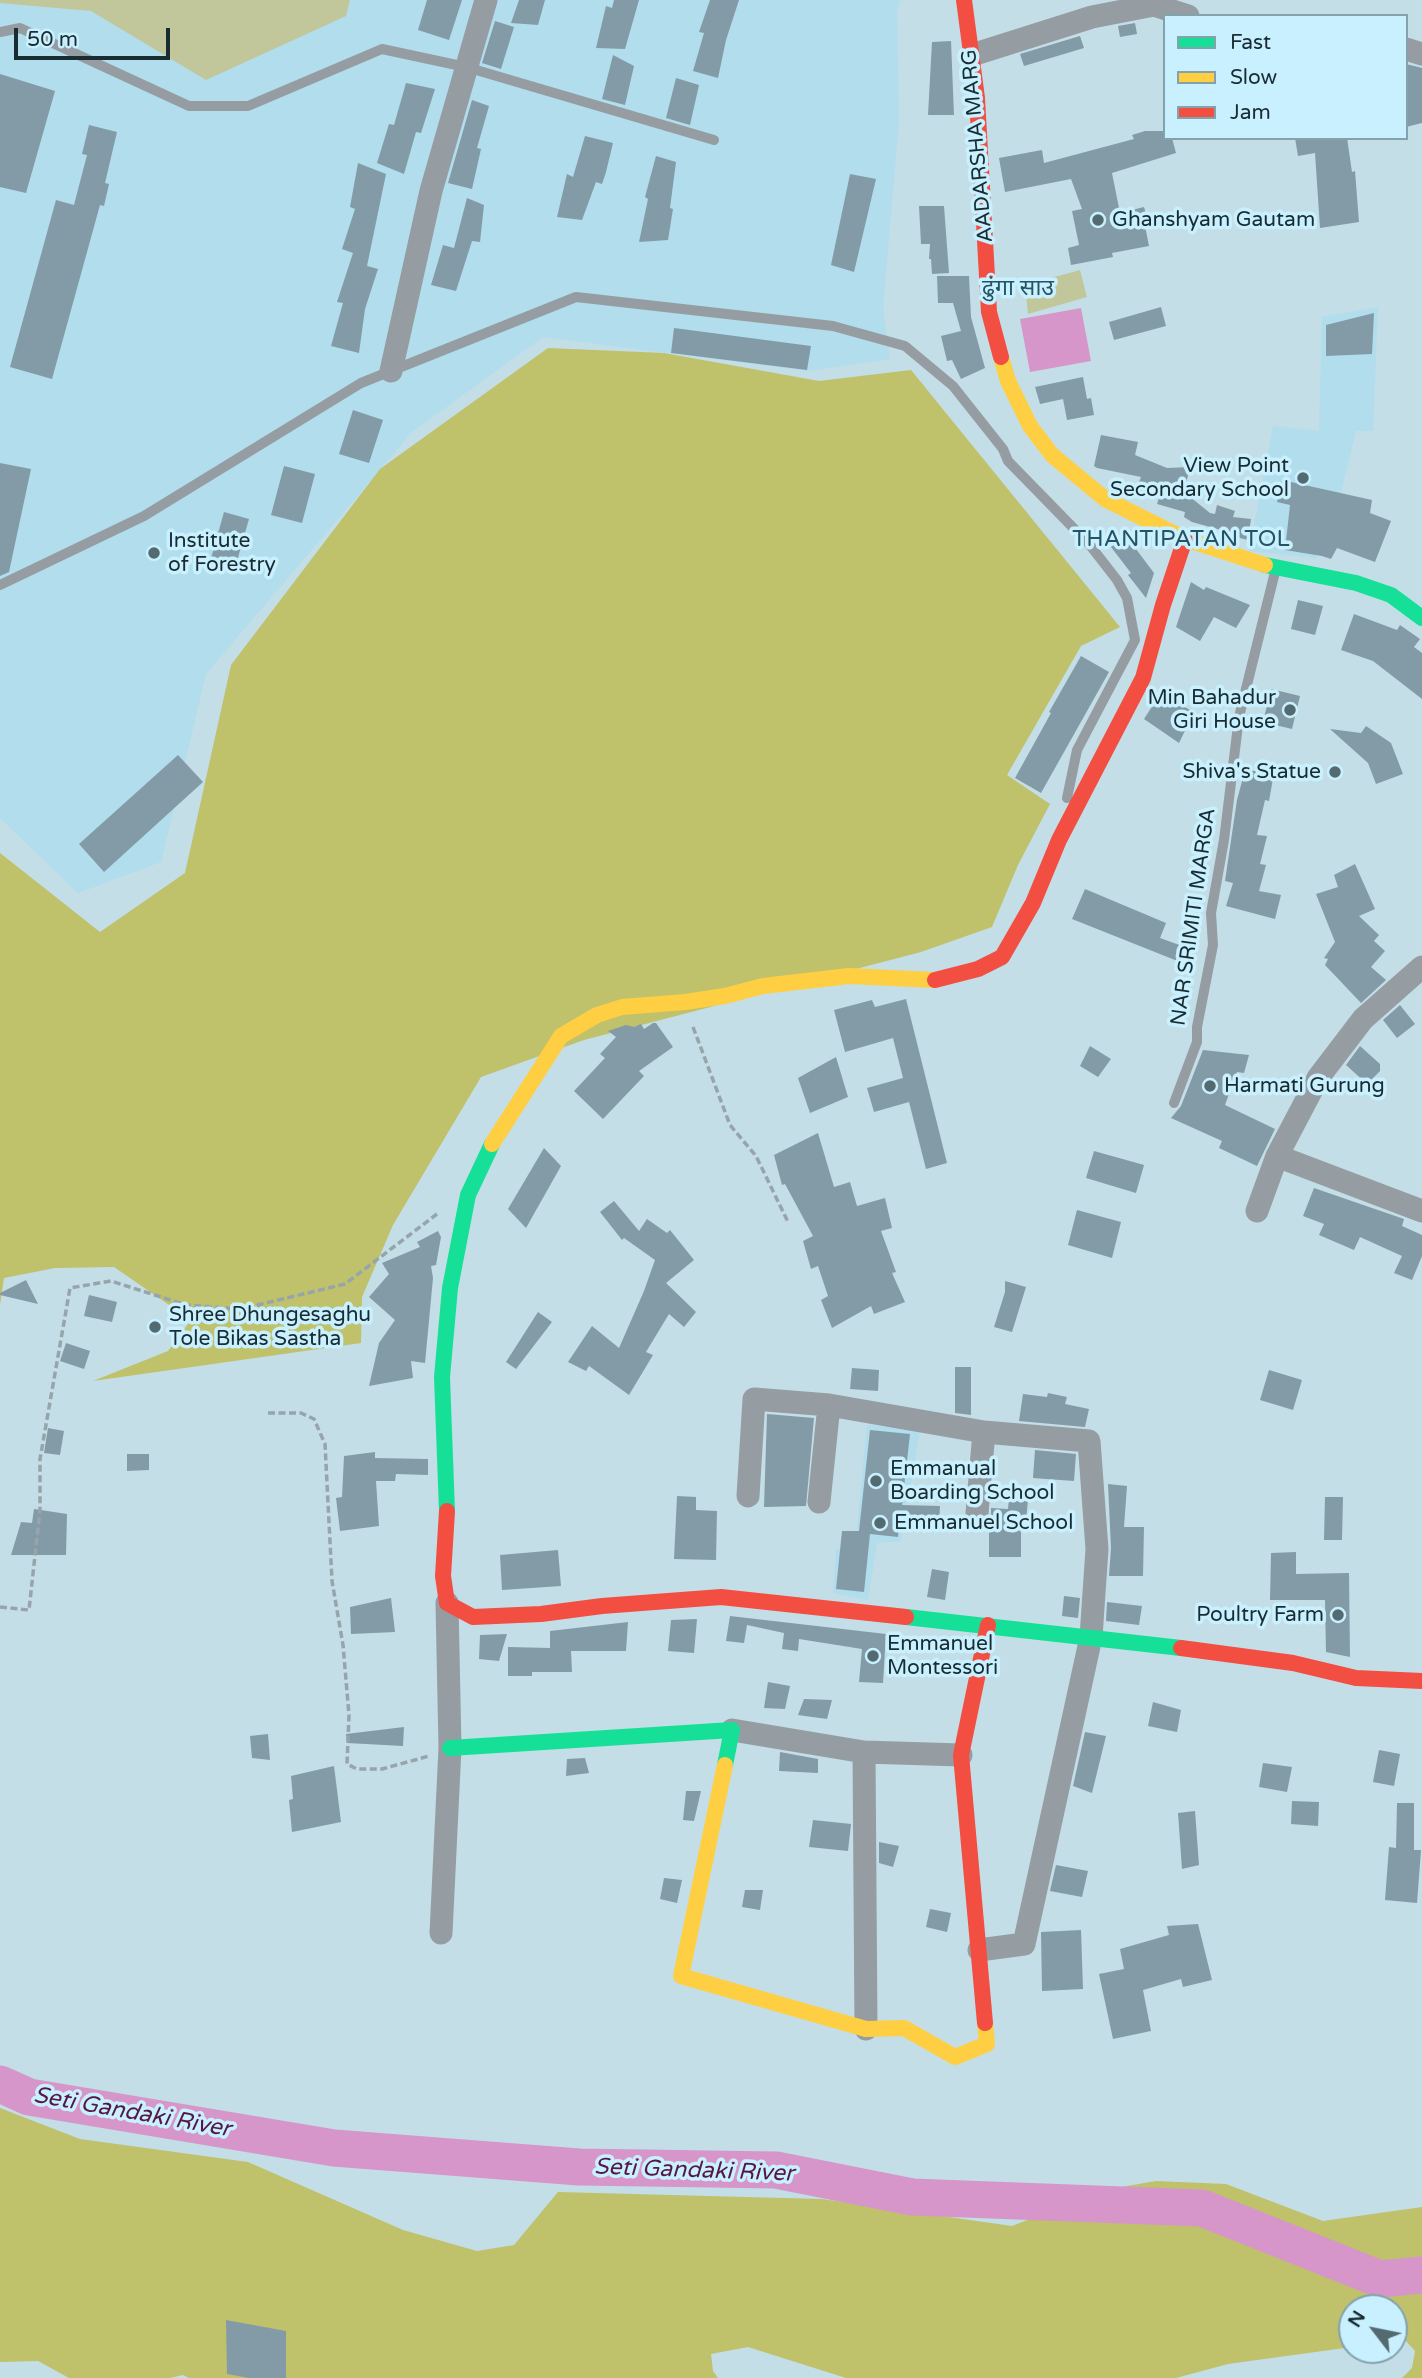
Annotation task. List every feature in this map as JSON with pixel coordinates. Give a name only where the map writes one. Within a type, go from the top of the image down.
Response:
[{"type":"street","points":[[391,372],[431,191],[486,0]]},
{"type":"street","name":"AADARSHA MARG","points":[[964,0],[977,97],[989,312],[1008,381],[1030,426],[1052,455],[1105,499],[1185,540],[1276,568],[1356,583],[1391,595],[1422,618]]},
{"type":"street","points":[[972,55],[1092,17],[1154,5],[1182,14]]},
{"type":"street","points":[[441,1933],[450,1748],[447,1602],[443,1576],[448,1502],[442,1377],[450,1288],[468,1195],[495,1135],[561,1036],[597,1015],[622,1007],[685,1002],[725,996],[763,986],[849,976],[932,981],[978,969],[1002,957],[1033,903],[1059,840],[1143,678],[1163,605],[1185,540]]},
{"type":"street","points":[[1257,1211],[1277,1156],[1318,1077],[1363,1019],[1422,967]]},
{"type":"street","points":[[1277,1156],[1422,1211]]},
{"type":"street","points":[[748,1496],[754,1399],[829,1405],[984,1432],[1089,1441],[1097,1549],[1091,1637],[1024,1944],[979,1950]]},
{"type":"street","points":[[818,1502],[829,1405]]},
{"type":"street","points":[[977,1513],[984,1432]]},
{"type":"street","points":[[447,1602],[473,1617],[541,1614],[602,1606],[721,1597],[1227,1653],[1293,1663],[1356,1678],[1422,1681]]},
{"type":"street","points":[[732,1730],[681,1976],[866,2029],[904,2028],[955,2057],[987,2044],[961,1755],[988,1625]]},
{"type":"street","points":[[450,1748],[732,1730],[864,1752],[961,1755]]},
{"type":"street","points":[[864,1752],[866,2029]]},
{"type":"lane","points":[[0,33],[20,28],[189,106],[248,106],[382,49],[466,67],[714,141]]},
{"type":"lane","points":[[0,585],[144,516],[361,383],[576,297],[833,326],[905,346],[953,386],[1003,449],[1008,461],[1089,544],[1128,598],[1135,640],[1077,750],[1059,840]]},
{"type":"lane","name":"NAR SRIMITI MARGA","points":[[1174,1103],[1197,1042],[1197,1027],[1213,945],[1211,913],[1224,840],[1239,717],[1276,568]]},
{"type":"path","points":[[685,1002],[730,1125],[756,1156],[788,1222]]},
{"type":"path","points":[[0,1607],[29,1610],[40,1510],[40,1459],[70,1288],[111,1281],[186,1305],[242,1309],[345,1284],[455,1200],[468,1195]]},
{"type":"path","points":[[268,1413],[301,1413],[314,1419],[325,1444],[332,1580],[343,1645],[349,1714],[347,1764],[357,1769],[382,1769],[411,1763],[450,1748]]},
{"type":"shaded area","name":"Institute of Forestry","points":[[0,0],[900,0],[897,11],[899,122],[883,307],[890,359],[808,371],[543,337],[412,432],[206,674],[161,862],[78,893],[0,818]]},
{"type":"shaded area","name":"View Point Secondary School","points":[[1378,307],[1373,431],[1356,431],[1333,525],[1316,558],[1249,551],[1273,426],[1319,431],[1322,317]]},
{"type":"shaded area","points":[[1081,308],[1091,361],[1030,372],[1020,319]]},
{"type":"shaded area","name":"Emmanuel School","points":[[867,1425],[920,1429],[908,1501],[904,1506],[901,1541],[877,1543],[868,1600],[833,1593],[836,1549],[855,1550]]},
{"type":"green space","points":[[0,0],[350,0],[346,16],[206,80],[91,11],[0,3]]},
{"type":"green space","points":[[1080,270],[1087,297],[1028,314],[1025,285]]},
{"type":"green space","points":[[548,348],[664,353],[819,381],[911,370],[1120,627],[1081,646],[1007,775],[1050,804],[1018,865],[992,927],[921,952],[584,1040],[481,1077],[393,1225],[362,1297],[361,1343],[93,1381],[168,1351],[191,1320],[114,1267],[55,1268],[4,1278],[0,1305],[0,853],[100,932],[185,873],[231,665],[380,469]]},
{"type":"green space","points":[[0,2108],[80,2139],[248,2162],[403,2230],[477,2251],[514,2245],[558,2192],[822,2199],[1012,2226],[1104,2190],[1156,2181],[1226,2184],[1323,2221],[1422,2207],[1422,2378],[1402,2378],[1412,2368],[1415,2351],[1408,2343],[1408,2294],[1338,2294],[1338,2349],[1228,2364],[1176,2378],[846,2378],[748,2347],[711,2354],[713,2371],[718,2378],[189,2378],[183,2375],[170,2378],[69,2378],[38,2361],[0,2362]]},
{"type":"building","points":[[427,0],[462,0],[449,40],[418,30]]},
{"type":"building","points":[[519,0],[545,0],[538,25],[511,23]]},
{"type":"building","points":[[614,0],[639,0],[625,49],[596,48],[606,6],[612,8]]},
{"type":"building","points":[[710,0],[739,0],[726,40],[718,78],[693,71],[704,33],[699,32]]},
{"type":"building","points":[[495,21],[514,27],[501,69],[482,63]]},
{"type":"building","points":[[1135,23],[1137,34],[1120,37],[1118,26]]},
{"type":"building","points":[[1080,36],[1084,48],[1024,66],[1020,54]]},
{"type":"building","points":[[951,41],[954,115],[928,115],[932,42]]},
{"type":"building","points":[[613,55],[634,66],[625,105],[602,99]]},
{"type":"building","points":[[1408,64],[1422,68],[1422,123],[1408,126]]},
{"type":"building","points":[[0,74],[55,91],[26,193],[0,187]]},
{"type":"building","points":[[676,78],[699,85],[690,125],[666,118]]},
{"type":"building","points":[[406,83],[435,89],[421,133],[416,132],[404,174],[377,163],[389,124],[394,125]]},
{"type":"building","points":[[472,100],[489,106],[477,148],[481,149],[472,189],[448,183]]},
{"type":"building","points":[[89,125],[117,132],[105,183],[109,184],[104,206],[100,205],[52,379],[10,367],[56,200],[74,205],[87,155],[82,154]]},
{"type":"building","points":[[1145,131],[1163,131],[1163,140],[1173,140],[1176,153],[1112,173],[1120,213],[1144,207],[1149,224],[1145,226],[1149,246],[1112,253],[1113,257],[1071,265],[1068,248],[1079,245],[1072,211],[1082,209],[1071,179],[1005,192],[999,158],[1042,150],[1044,163],[1134,139],[1132,135]]},
{"type":"building","points":[[585,136],[613,143],[602,184],[596,182],[582,220],[557,217],[567,174],[573,177]]},
{"type":"building","points":[[1295,140],[1347,140],[1352,172],[1355,171],[1359,222],[1320,228],[1315,153],[1298,156]]},
{"type":"building","points":[[656,156],[676,162],[668,240],[639,242],[648,199],[645,197]]},
{"type":"building","points":[[358,163],[386,174],[367,266],[378,269],[365,309],[359,353],[331,346],[343,303],[337,302],[353,253],[342,249],[355,209],[350,207]]},
{"type":"building","points":[[850,174],[876,179],[854,272],[831,265]]},
{"type":"building","points":[[467,198],[484,205],[480,242],[472,241],[456,291],[431,285],[443,245],[454,248]]},
{"type":"building","points":[[919,206],[944,206],[949,273],[932,274],[930,244],[921,244]]},
{"type":"building","points":[[937,276],[969,276],[971,317],[985,368],[961,379],[952,360],[947,361],[941,336],[961,331],[953,303],[938,303]]},
{"type":"building","points":[[1161,307],[1166,326],[1114,340],[1109,322]]},
{"type":"building","points":[[1374,313],[1372,354],[1326,356],[1326,325]]},
{"type":"building","points":[[674,328],[811,346],[807,370],[671,353]]},
{"type":"building","points":[[1083,377],[1087,399],[1091,398],[1094,415],[1067,420],[1063,399],[1040,404],[1035,387]]},
{"type":"building","points":[[353,410],[383,420],[369,463],[339,454]]},
{"type":"building","points":[[1101,435],[1138,442],[1135,455],[1167,468],[1190,467],[1184,492],[1210,513],[1215,514],[1217,505],[1235,511],[1233,517],[1251,519],[1248,540],[1192,522],[1184,517],[1185,512],[1157,504],[1159,498],[1136,490],[1141,477],[1094,466]]},
{"type":"building","points":[[0,463],[31,469],[9,572],[0,576]]},
{"type":"building","points":[[284,466],[315,474],[302,523],[271,515]]},
{"type":"building","points":[[1282,480],[1372,500],[1370,513],[1391,521],[1375,562],[1337,548],[1331,559],[1285,550],[1290,505],[1277,502]]},
{"type":"building","points":[[224,512],[249,519],[235,568],[210,562]]},
{"type":"building","points":[[1123,537],[1154,573],[1146,598],[1111,547]]},
{"type":"building","points":[[1191,582],[1204,590],[1206,587],[1250,605],[1236,628],[1214,617],[1200,641],[1176,627]]},
{"type":"building","points":[[1298,600],[1323,606],[1315,635],[1291,629]]},
{"type":"building","points":[[1354,614],[1397,630],[1400,625],[1420,639],[1414,647],[1422,653],[1422,699],[1373,661],[1341,650]]},
{"type":"building","points":[[1081,656],[1109,672],[1041,793],[1015,778]]},
{"type":"building","points":[[1271,689],[1300,696],[1292,729],[1263,722]]},
{"type":"building","points":[[1160,694],[1194,712],[1179,743],[1144,719]]},
{"type":"building","points":[[1366,726],[1391,743],[1403,774],[1376,784],[1368,763],[1330,729],[1361,733]]},
{"type":"building","points":[[178,755],[203,782],[104,872],[79,844]]},
{"type":"building","points":[[1245,770],[1274,773],[1269,801],[1265,800],[1257,835],[1267,836],[1260,864],[1266,865],[1259,891],[1281,895],[1275,919],[1226,906],[1233,883],[1225,881],[1237,800]]},
{"type":"building","points":[[1355,864],[1375,909],[1359,916],[1379,935],[1374,941],[1385,951],[1371,967],[1386,980],[1361,1003],[1325,965],[1328,959],[1324,958],[1335,942],[1316,894],[1338,887],[1334,875]]},
{"type":"building","points":[[1085,889],[1166,923],[1160,938],[1185,947],[1180,962],[1072,919]]},
{"type":"building","points":[[906,999],[947,1163],[926,1169],[909,1102],[874,1112],[867,1088],[903,1078],[893,1038],[845,1052],[834,1010],[872,1000],[875,1007]]},
{"type":"building","points":[[1400,1005],[1415,1024],[1397,1038],[1383,1020]]},
{"type":"building","points":[[656,1023],[673,1047],[639,1071],[644,1076],[603,1119],[574,1091],[605,1058],[600,1054],[616,1037],[608,1031],[626,1025],[634,1027],[641,1024],[644,1029]]},
{"type":"building","points":[[1090,1046],[1111,1059],[1098,1077],[1080,1066]]},
{"type":"building","points":[[1360,1046],[1380,1064],[1380,1071],[1367,1084],[1346,1065]]},
{"type":"building","points":[[1203,1050],[1249,1055],[1244,1073],[1237,1072],[1225,1105],[1275,1129],[1257,1166],[1219,1148],[1222,1141],[1171,1118],[1181,1106]]},
{"type":"building","points":[[836,1057],[848,1097],[810,1113],[798,1078]]},
{"type":"building","points":[[818,1133],[834,1187],[850,1182],[857,1206],[885,1198],[892,1228],[881,1231],[896,1272],[892,1273],[905,1302],[874,1314],[871,1306],[832,1328],[821,1300],[828,1296],[818,1266],[811,1269],[803,1241],[813,1236],[785,1184],[782,1185],[774,1155]]},
{"type":"building","points":[[544,1148],[561,1166],[526,1228],[508,1209]]},
{"type":"building","points":[[1094,1151],[1144,1165],[1136,1193],[1086,1178]]},
{"type":"building","points":[[1314,1188],[1404,1219],[1402,1226],[1422,1235],[1422,1256],[1412,1280],[1394,1273],[1402,1256],[1360,1237],[1354,1250],[1319,1235],[1324,1224],[1303,1216]]},
{"type":"building","points":[[614,1201],[639,1231],[647,1219],[667,1233],[670,1230],[694,1260],[666,1283],[696,1312],[684,1327],[669,1314],[646,1352],[653,1355],[629,1395],[589,1366],[586,1371],[568,1362],[592,1326],[619,1348],[655,1260],[624,1238],[622,1240],[600,1212]]},
{"type":"building","points":[[1077,1210],[1121,1222],[1112,1258],[1068,1245]]},
{"type":"building","points":[[438,1231],[441,1237],[436,1265],[431,1266],[433,1278],[425,1363],[411,1361],[413,1378],[369,1386],[379,1343],[395,1320],[369,1297],[389,1274],[382,1263],[420,1247],[417,1242]]},
{"type":"building","points":[[26,1280],[38,1304],[0,1295],[0,1293]]},
{"type":"building","points":[[1005,1281],[1026,1287],[1012,1332],[994,1327],[1005,1292]]},
{"type":"building","points":[[89,1295],[117,1302],[112,1322],[84,1316]]},
{"type":"building","points":[[538,1312],[552,1322],[516,1369],[506,1362]]},
{"type":"building","points":[[66,1343],[90,1351],[84,1369],[60,1361]]},
{"type":"building","points":[[955,1367],[971,1367],[971,1415],[955,1413]]},
{"type":"building","points":[[852,1368],[879,1370],[878,1391],[850,1389]]},
{"type":"building","points":[[1269,1370],[1302,1380],[1293,1410],[1260,1400]]},
{"type":"building","points":[[1048,1393],[1067,1397],[1065,1404],[1089,1409],[1085,1427],[1019,1421],[1023,1394],[1047,1397]]},
{"type":"building","points":[[767,1414],[814,1418],[806,1506],[764,1507]]},
{"type":"building","points":[[48,1428],[64,1431],[60,1455],[44,1453]]},
{"type":"building","name":"Emmanuel School","points":[[870,1430],[910,1434],[902,1505],[940,1506],[939,1526],[899,1524],[898,1537],[870,1534],[864,1592],[836,1589],[842,1531],[859,1531]]},
{"type":"building","points":[[1035,1450],[1076,1454],[1074,1481],[1033,1478]]},
{"type":"building","points":[[375,1452],[375,1458],[428,1459],[428,1475],[396,1474],[395,1481],[376,1481],[379,1526],[340,1531],[336,1498],[342,1497],[344,1456]]},
{"type":"building","points":[[127,1454],[149,1454],[149,1470],[127,1471]]},
{"type":"building","points":[[1108,1484],[1127,1486],[1124,1527],[1144,1527],[1143,1576],[1109,1576],[1111,1548]]},
{"type":"building","points":[[677,1496],[696,1497],[696,1510],[717,1511],[716,1560],[674,1559]]},
{"type":"building","points":[[1325,1497],[1343,1497],[1342,1540],[1324,1540]]},
{"type":"building","points":[[1009,1498],[1028,1499],[1026,1522],[1021,1521],[1021,1557],[989,1557],[991,1508],[1008,1509]]},
{"type":"building","points":[[34,1509],[67,1514],[66,1555],[11,1555],[21,1522],[32,1523]]},
{"type":"building","points":[[558,1550],[561,1586],[502,1590],[500,1555]]},
{"type":"building","points":[[1296,1552],[1296,1574],[1349,1573],[1350,1657],[1326,1652],[1325,1600],[1270,1600],[1271,1553]]},
{"type":"building","points":[[932,1569],[949,1572],[945,1600],[927,1597]]},
{"type":"building","points":[[1064,1596],[1080,1598],[1078,1618],[1062,1616]]},
{"type":"building","points":[[391,1598],[395,1632],[351,1634],[350,1607]]},
{"type":"building","points":[[1107,1602],[1142,1606],[1139,1625],[1106,1621]]},
{"type":"building","points":[[730,1616],[886,1634],[883,1683],[859,1682],[862,1649],[799,1639],[798,1651],[782,1649],[784,1633],[747,1625],[744,1643],[726,1641]]},
{"type":"building","points":[[697,1619],[694,1653],[668,1651],[671,1620]]},
{"type":"building","points":[[628,1622],[626,1651],[571,1651],[572,1672],[532,1672],[532,1676],[508,1676],[508,1647],[550,1648],[550,1631]]},
{"type":"building","points":[[507,1634],[499,1661],[479,1659],[480,1635]]},
{"type":"building","points":[[768,1682],[790,1686],[785,1709],[764,1708]]},
{"type":"building","points":[[804,1699],[832,1700],[827,1719],[798,1715]]},
{"type":"building","points":[[1153,1702],[1181,1710],[1177,1732],[1148,1726]]},
{"type":"building","points":[[404,1727],[403,1746],[347,1743],[346,1734]]},
{"type":"building","points":[[1085,1732],[1106,1736],[1092,1793],[1073,1786]]},
{"type":"building","points":[[268,1734],[270,1760],[252,1758],[250,1736]]},
{"type":"building","points":[[1379,1750],[1400,1754],[1394,1786],[1373,1782]]},
{"type":"building","points":[[780,1752],[818,1759],[818,1773],[779,1771]]},
{"type":"building","points":[[585,1758],[589,1773],[566,1776],[567,1759]]},
{"type":"building","points":[[1263,1763],[1292,1767],[1287,1792],[1259,1787]]},
{"type":"building","points":[[334,1766],[341,1822],[292,1832],[289,1800],[293,1799],[291,1776]]},
{"type":"building","points":[[686,1791],[701,1791],[694,1821],[683,1820]]},
{"type":"building","points":[[1292,1801],[1319,1802],[1318,1826],[1291,1824]]},
{"type":"building","points":[[1397,1803],[1414,1803],[1414,1850],[1421,1850],[1417,1903],[1385,1900],[1389,1847],[1396,1848]]},
{"type":"building","points":[[1195,1811],[1199,1865],[1182,1869],[1178,1813]]},
{"type":"building","points":[[813,1820],[851,1824],[848,1851],[809,1847]]},
{"type":"building","points":[[879,1842],[899,1846],[893,1867],[879,1863]]},
{"type":"building","points":[[1056,1865],[1088,1871],[1082,1897],[1050,1891]]},
{"type":"building","points":[[664,1878],[682,1880],[677,1903],[660,1899]]},
{"type":"building","points":[[745,1890],[763,1890],[760,1910],[742,1907]]},
{"type":"building","points":[[930,1909],[951,1913],[947,1932],[926,1927]]},
{"type":"building","points":[[1198,1924],[1212,1980],[1183,1987],[1181,1979],[1143,1990],[1151,2031],[1113,2039],[1099,1974],[1124,1969],[1120,1949],[1169,1935],[1167,1926]]},
{"type":"building","points":[[1081,1930],[1083,1989],[1042,1991],[1041,1932]]},
{"type":"building","points":[[226,2320],[286,2331],[286,2378],[249,2378],[227,2374]]},
{"type":"waterway","name":"Seti Gandaki River","points":[[0,2084],[29,2097],[334,2148],[579,2167],[776,2170],[912,2197],[1202,2208],[1380,2279],[1422,2275]]},
{"type":"traffic: fast","points":[[1265,565],[1356,583],[1391,595],[1422,618]]},
{"type":"traffic: fast","points":[[447,1511],[442,1377],[450,1288],[468,1195],[492,1144]]},
{"type":"traffic: fast","points":[[906,1617],[1181,1648]]},
{"type":"traffic: fast","points":[[450,1748],[732,1730],[725,1765]]},
{"type":"traffic: slow","points":[[1001,357],[1008,381],[1030,426],[1052,455],[1105,499],[1185,539],[1265,565]]},
{"type":"traffic: slow","points":[[492,1144],[561,1036],[597,1015],[622,1007],[685,1002],[725,996],[763,986],[849,976],[935,980]]},
{"type":"traffic: slow","points":[[725,1765],[681,1976],[866,2029],[904,2028],[955,2057],[987,2044],[985,2023]]},
{"type":"traffic: jam","points":[[964,0],[977,98],[989,312],[1001,357]]},
{"type":"traffic: jam","points":[[935,980],[978,969],[1002,957],[1033,903],[1059,840],[1143,678],[1185,539]]},
{"type":"traffic: jam","points":[[447,1511],[443,1576],[447,1603],[473,1617],[541,1614],[602,1606],[721,1597],[906,1617]]},
{"type":"traffic: jam","points":[[985,2023],[961,1755],[988,1625]]},
{"type":"traffic: jam","points":[[1181,1648],[1293,1663],[1356,1678],[1422,1681]]},
{"type":"place","name":"Ghanshyam Gautam","points":[[1098,220]]},
{"type":"place","name":"View Point Secondary School","points":[[1303,478]]},
{"type":"place","name":"Institute of Forestry","points":[[154,553]]},
{"type":"place","name":"Min Bahadur Giri House","points":[[1290,710]]},
{"type":"place","name":"Shiva's Statue","points":[[1335,772]]},
{"type":"place","name":"Harmati Gurung","points":[[1210,1086]]},
{"type":"place","name":"Shree Dhungesaghu Tole Bikas Sastha","points":[[155,1327]]},
{"type":"place","name":"Emmanual Boarding School","points":[[876,1481]]},
{"type":"place","name":"Emmanuel School","points":[[880,1523]]},
{"type":"place","name":"Poultry Farm","points":[[1338,1615]]},
{"type":"place","name":"Emmanuel Montessori","points":[[873,1656]]},
{"type":"district","name":"ढुंगा साउ","points":[[1018,289]]},
{"type":"district","name":"THANTIPATAN TOL","points":[[1181,540]]}]
